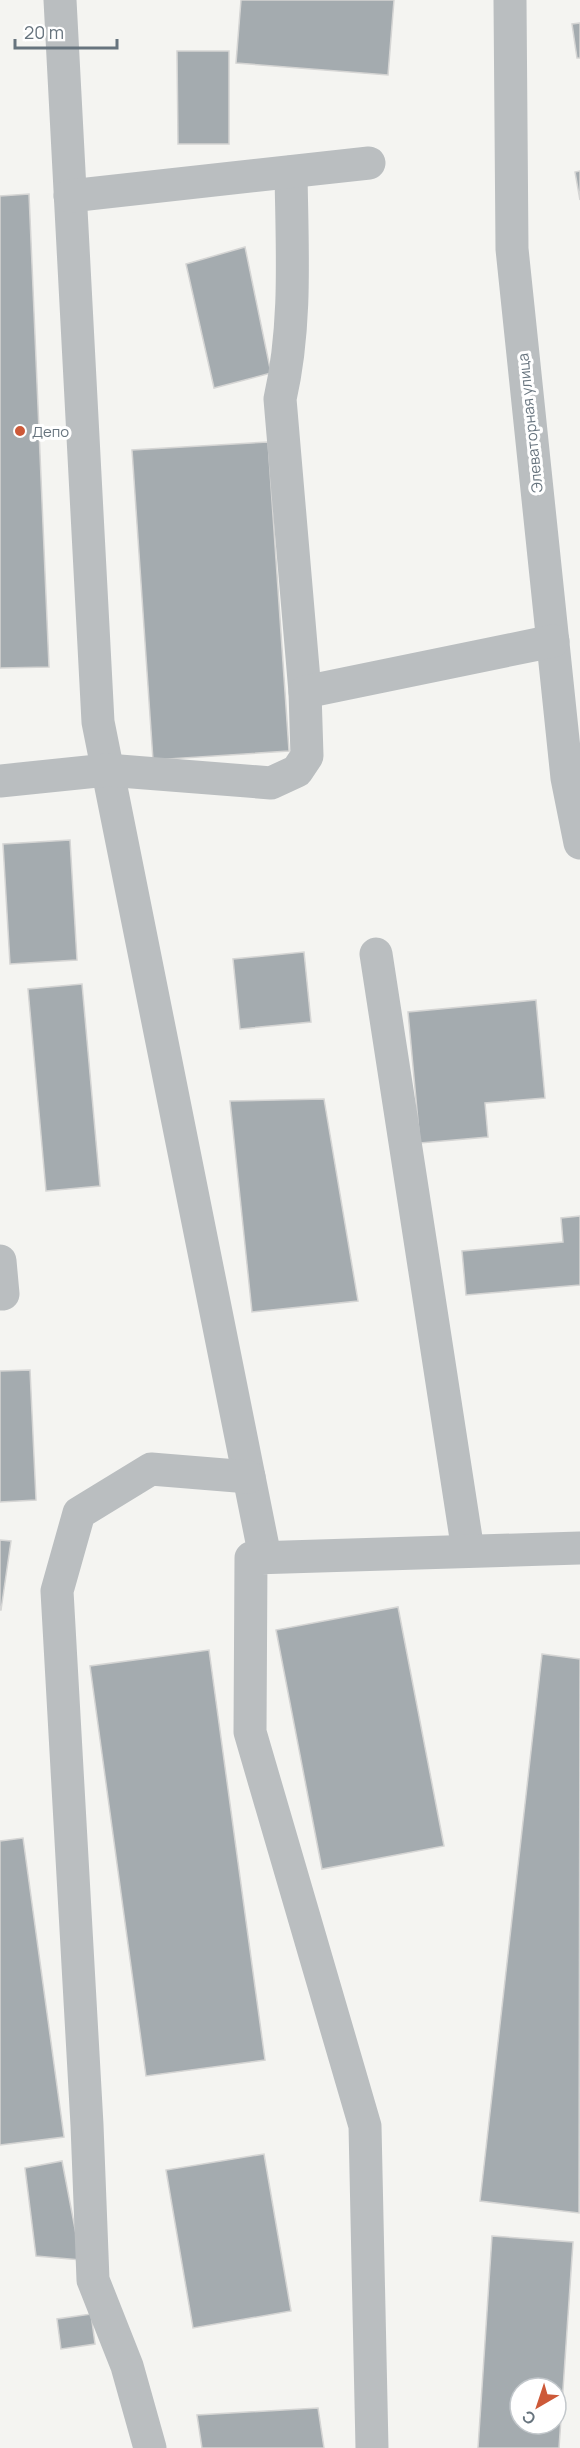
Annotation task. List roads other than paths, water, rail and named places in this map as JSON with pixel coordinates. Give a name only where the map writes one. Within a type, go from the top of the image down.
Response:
[{"type":"street","points":[[60,0],[98,722],[265,1557]]},
{"type":"street","name":"Элеваторная улица","points":[[510,0],[512,249],[567,778],[580,843]]},
{"type":"street","points":[[70,196],[369,163]]},
{"type":"street","points":[[0,781],[107,770],[271,783],[297,771],[307,756],[305,692],[280,399],[288,362],[292,313],[291,172]]},
{"type":"street","points":[[305,692],[553,641]]},
{"type":"street","points":[[376,954],[468,1551]]},
{"type":"street","points":[[0,1261],[3,1293],[0,1294]]},
{"type":"street","points":[[150,2448],[127,2366],[93,2280],[87,2126],[57,1591],[79,1513],[151,1470],[249,1477]]},
{"type":"street","points":[[372,2448],[365,2126],[250,1732],[251,1558],[580,1548]]},
{"type":"place","name":"Депо","points":[[20,431]]}]
